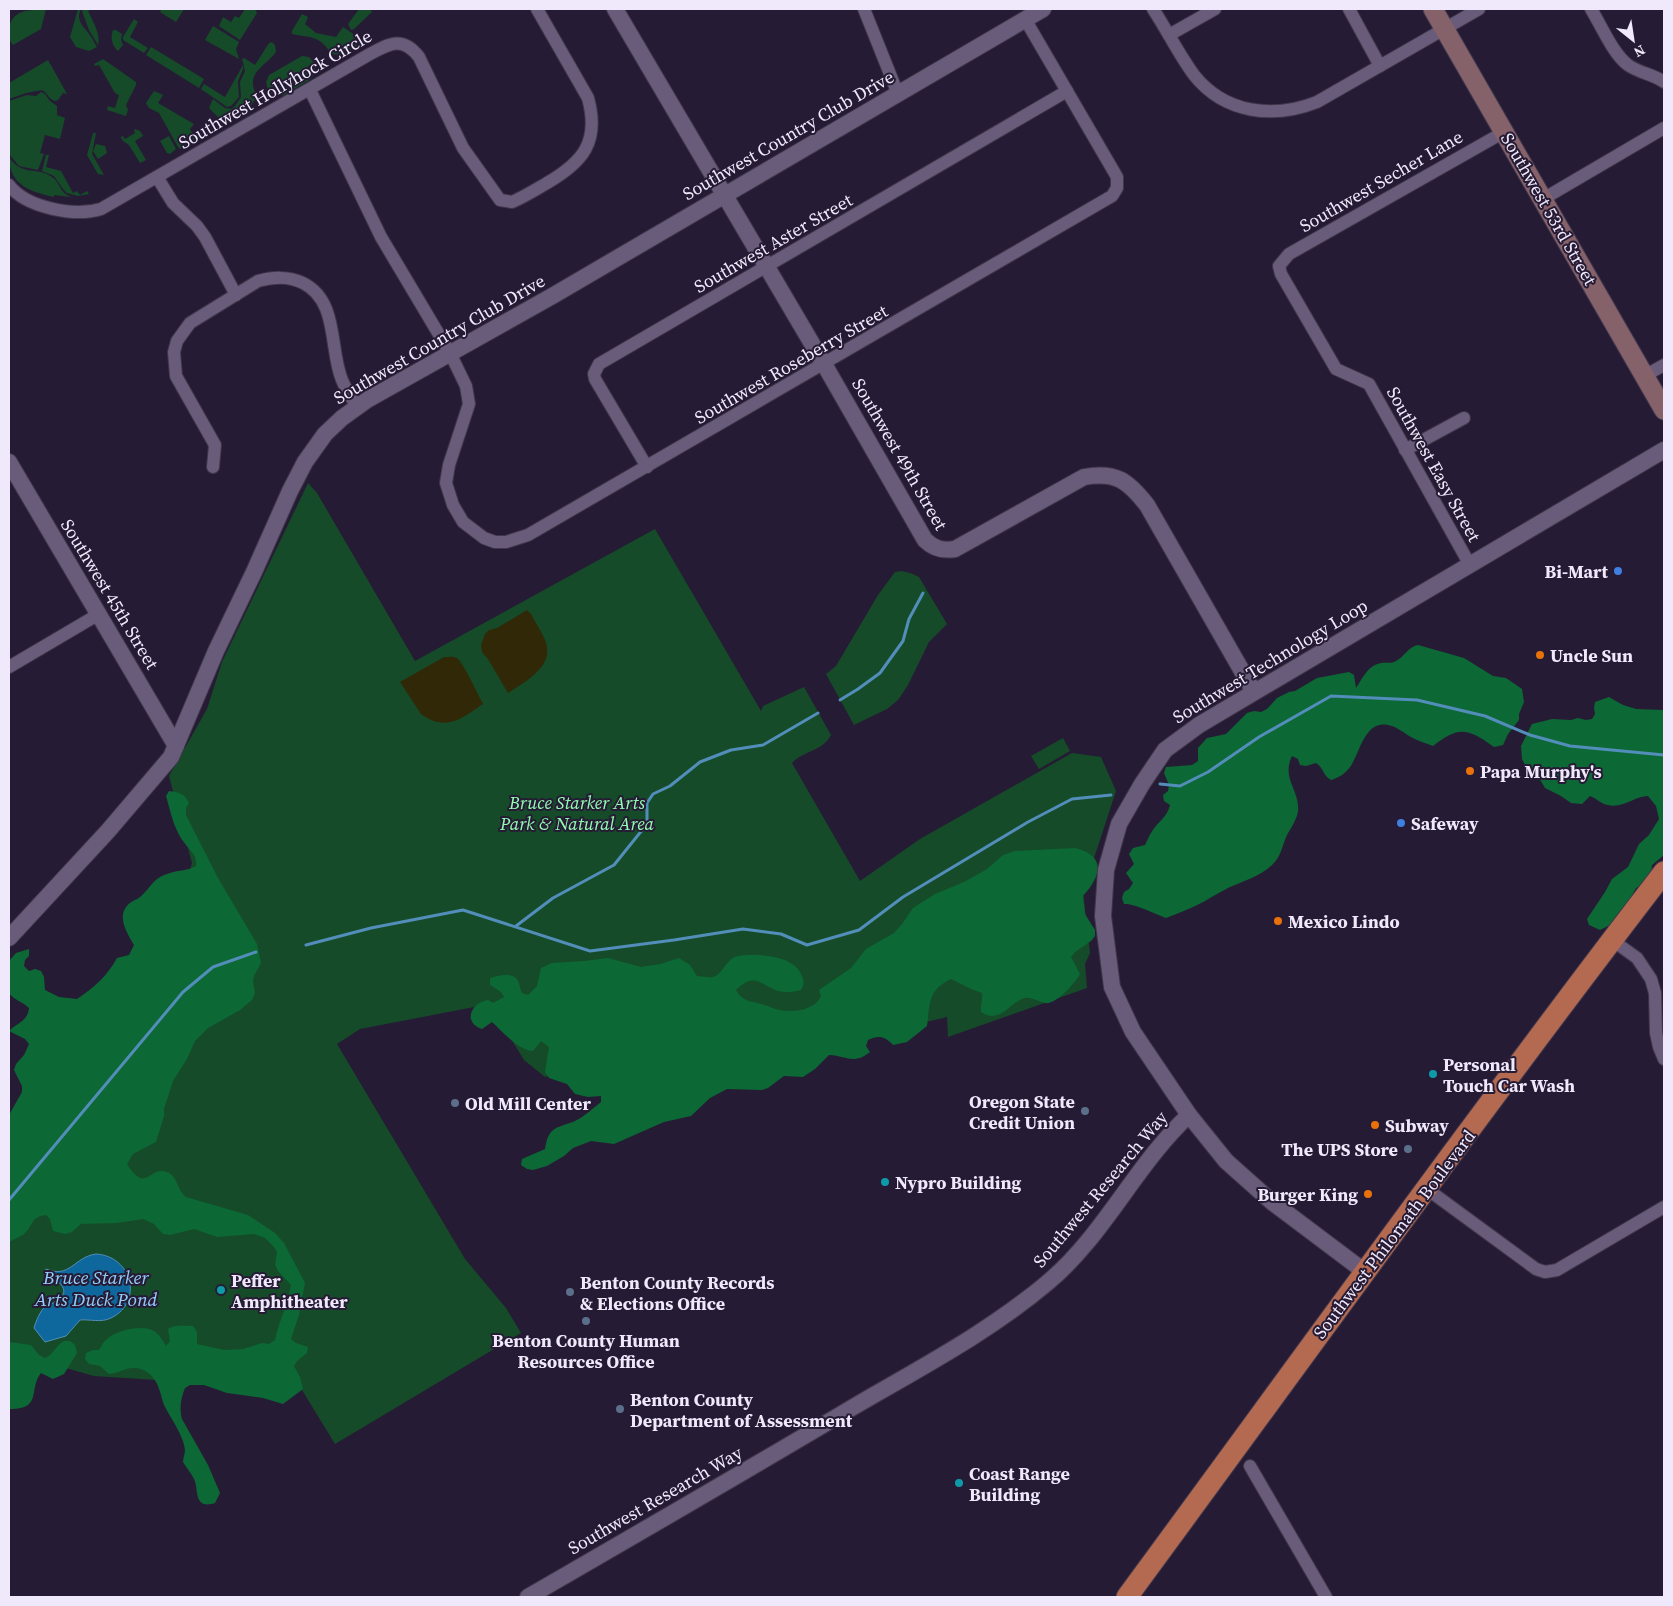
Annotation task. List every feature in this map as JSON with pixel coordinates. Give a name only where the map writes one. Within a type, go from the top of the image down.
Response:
[{"type":"highway","name":"Southwest Philomath Boulevard","points":[[1127,1597],[1664,872]]},
{"type":"main road","name":"Southwest 53rd Street","points":[[1433,9],[1646,375],[1664,410]]},
{"type":"street","name":"Southwest Hollyhock Circle","points":[[9,185],[28,202],[78,213],[101,209],[389,44],[395,43],[404,44],[413,49],[419,57],[463,148],[500,200],[512,202],[573,166],[585,151],[592,127],[592,112],[588,98],[536,9]]},
{"type":"street","name":"Southwest 49th Street","points":[[615,9],[824,364],[925,540],[936,548],[945,550],[960,547],[1084,477],[1106,475],[1126,482],[1147,505],[1254,692]]},
{"type":"street","points":[[864,9],[898,94]]},
{"type":"street","name":"Southwest Country Club Drive","points":[[9,938],[108,831],[168,762],[216,651],[290,491],[305,462],[325,434],[342,418],[357,407],[1043,9]]},
{"type":"street","points":[[1154,9],[1194,75],[1207,88],[1233,104],[1250,110],[1268,112],[1285,112],[1318,102],[1479,9]]},
{"type":"street","points":[[1169,35],[1215,9]]},
{"type":"street","points":[[1349,9],[1380,66]]},
{"type":"street","points":[[1591,9],[1624,62],[1636,70],[1664,82]]},
{"type":"street","name":"Southwest Roseberry Street","points":[[310,90],[381,237],[450,353],[466,386],[469,404],[449,465],[446,483],[452,503],[463,522],[484,538],[495,542],[506,542],[528,535],[1112,196],[1118,188],[1117,177],[1025,19]]},
{"type":"street","name":"Southwest Aster Street","points":[[647,467],[595,379],[596,368],[599,364],[1067,91]]},
{"type":"street","points":[[1542,199],[1664,128]]},
{"type":"street","name":"Southwest Secher Lane","points":[[1279,266],[1289,254],[1504,132]]},
{"type":"street","points":[[157,177],[172,204],[197,226],[205,237],[236,295]]},
{"type":"street","name":"Southwest Easy Street","points":[[1279,266],[1281,274],[1336,369],[1369,384],[1470,564]]},
{"type":"street","points":[[213,467],[214,445],[176,376],[174,352],[177,341],[190,323],[258,281],[282,277],[307,285],[316,292],[328,313],[342,380],[357,407]]},
{"type":"street","points":[[1646,375],[1664,364]]},
{"type":"street","points":[[1405,450],[1464,418]]},
{"type":"street","name":"Southwest Technology Loop","points":[[1366,1272],[1248,1182],[1226,1161],[1189,1115],[1133,1032],[1112,987],[1103,916],[1106,870],[1119,824],[1142,784],[1165,750],[1199,725],[1664,450]]},
{"type":"street","name":"Southwest 45th Street","points":[[9,462],[176,746]]},
{"type":"street","points":[[9,667],[99,614]]},
{"type":"street","points":[[1612,940],[1637,958],[1651,979],[1655,993],[1656,1033],[1664,1059]]},
{"type":"street","name":"Southwest Research Way","points":[[528,1597],[982,1331],[1022,1304],[1067,1264],[1106,1218],[1170,1133],[1189,1115]]},
{"type":"street","points":[[1427,1190],[1536,1270],[1545,1272],[1557,1270],[1664,1207]]},
{"type":"street","points":[[1250,1466],[1326,1597]]},
{"type":"green space","points":[[46,9],[41,29],[13,45],[9,36],[11,22],[17,14]]},
{"type":"green space","points":[[78,9],[81,9],[79,17],[81,23],[97,47],[89,51],[76,47],[70,37]]},
{"type":"green space","points":[[83,9],[93,9],[88,11],[97,32],[98,45],[89,30],[82,11]]},
{"type":"green space","points":[[160,9],[184,9],[176,22],[160,12]]},
{"type":"green space","points":[[245,9],[255,9],[257,13],[240,40],[219,26],[223,17],[231,22],[235,16],[239,18]]},
{"type":"green space","points":[[359,9],[370,9],[372,12],[351,30],[348,24]]},
{"type":"green space","points":[[302,14],[308,17],[305,24],[316,33],[336,37],[343,27],[352,33],[361,44],[342,55],[331,54],[319,40],[292,34]]},
{"type":"green space","points":[[134,19],[138,22],[130,37],[148,48],[144,53],[123,40]]},
{"type":"green space","points":[[213,26],[239,42],[236,49],[239,59],[205,40]]},
{"type":"green space","points":[[113,30],[122,34],[121,40],[123,45],[118,51],[112,41]]},
{"type":"green space","points":[[272,42],[275,45],[276,52],[254,76],[253,82],[257,96],[249,109],[224,123],[209,108],[213,99],[225,108],[231,109],[235,106],[241,97],[240,82],[245,71],[242,59],[244,58],[255,65],[269,43]]},
{"type":"green space","points":[[151,47],[204,79],[199,88],[146,55]]},
{"type":"green space","points":[[302,56],[309,57],[314,63],[268,90],[266,82],[269,75]]},
{"type":"green space","points":[[103,59],[136,82],[126,105],[128,110],[126,116],[107,110],[108,106],[115,108],[119,95],[115,93],[99,65],[95,66],[94,64]]},
{"type":"green space","points":[[48,60],[67,94],[63,93],[55,101],[42,90],[9,99],[9,83]]},
{"type":"green space","points":[[243,65],[238,81],[239,97],[231,106],[227,107],[201,89],[204,84],[225,97]]},
{"type":"green space","points":[[315,65],[315,72],[311,79],[284,95],[276,96],[269,92]]},
{"type":"green space","points":[[154,91],[163,95],[158,103],[194,124],[190,129],[196,139],[180,149],[178,147],[159,113],[149,108],[146,103]]},
{"type":"green space","points":[[41,92],[57,106],[57,115],[65,118],[60,139],[45,135],[40,153],[44,154],[38,170],[19,166],[9,154],[9,101],[27,95],[36,96]]},
{"type":"green space","points":[[135,129],[140,131],[143,136],[135,141],[146,160],[140,163],[129,145],[121,138],[122,135],[125,139],[135,133]]},
{"type":"green space","points":[[93,133],[96,133],[92,154],[104,175],[98,174],[87,155]]},
{"type":"green space","points":[[169,136],[176,149],[170,154],[167,153],[160,141]]},
{"type":"green space","points":[[96,144],[105,146],[107,153],[98,159],[93,151]]},
{"type":"green space","points":[[46,155],[49,155],[46,167],[61,171],[73,193],[77,191],[80,195],[87,191],[89,194],[78,196],[67,193],[54,176],[42,171]]},
{"type":"green space","points":[[9,157],[19,167],[41,172],[52,177],[62,190],[71,197],[45,195],[23,186],[13,174]]},
{"type":"green space","name":"Bruce Starker Arts Park & Natural Area","points":[[308,483],[317,493],[415,661],[655,529],[761,711],[763,706],[804,687],[831,735],[818,748],[792,763],[860,881],[920,839],[1072,753],[1101,757],[1116,791],[1083,892],[1090,953],[1085,964],[1087,988],[948,1037],[947,1017],[884,1032],[605,1084],[571,1071],[545,1077],[524,1060],[490,1004],[360,1029],[337,1044],[465,1259],[506,1308],[521,1333],[335,1444],[291,1372],[188,1382],[94,1376],[9,1352],[9,1191],[157,991],[192,863],[169,776],[207,709],[222,662]]},
{"type":"green space","points":[[902,571],[919,577],[947,624],[929,642],[908,685],[898,700],[887,709],[854,725],[826,674],[836,666],[878,595],[895,572]]},
{"type":"green space","points":[[1418,645],[1464,658],[1493,676],[1506,678],[1522,689],[1524,702],[1519,714],[1519,720],[1508,734],[1503,745],[1494,747],[1477,736],[1463,732],[1450,735],[1433,746],[1394,727],[1380,725],[1368,733],[1348,769],[1334,779],[1328,778],[1316,763],[1306,766],[1300,765],[1298,759],[1292,756],[1289,771],[1298,804],[1298,811],[1279,855],[1272,865],[1256,876],[1166,918],[1139,907],[1124,904],[1122,898],[1124,892],[1133,883],[1126,873],[1134,864],[1129,854],[1133,848],[1145,845],[1153,829],[1167,813],[1170,805],[1164,801],[1163,795],[1168,791],[1169,785],[1164,773],[1166,767],[1192,765],[1198,761],[1198,748],[1207,738],[1226,734],[1247,713],[1261,712],[1267,709],[1277,698],[1295,691],[1317,678],[1349,672],[1354,675],[1356,688],[1372,667],[1381,663],[1394,662]]},
{"type":"green space","points":[[1609,697],[1623,705],[1636,709],[1664,710],[1664,855],[1652,865],[1651,878],[1647,883],[1636,888],[1610,925],[1600,930],[1589,925],[1587,919],[1612,879],[1628,867],[1639,844],[1649,835],[1659,819],[1656,806],[1648,796],[1613,806],[1590,796],[1582,804],[1571,803],[1545,788],[1535,771],[1525,765],[1522,759],[1521,746],[1532,724],[1552,719],[1592,719],[1595,714],[1595,702]]},
{"type":"green space","points":[[1063,738],[1070,751],[1039,769],[1031,756]]},
{"type":"green space","points":[[169,791],[186,797],[189,803],[186,808],[186,815],[218,878],[257,944],[261,963],[254,976],[255,993],[252,1000],[240,1010],[208,1028],[195,1041],[187,1059],[173,1081],[156,1142],[133,1154],[127,1164],[134,1173],[144,1178],[156,1172],[167,1172],[171,1174],[186,1197],[248,1215],[275,1233],[284,1243],[305,1283],[299,1315],[291,1339],[308,1347],[307,1353],[294,1366],[300,1377],[303,1389],[283,1404],[263,1398],[227,1393],[204,1385],[190,1385],[185,1388],[181,1403],[182,1419],[208,1465],[220,1493],[215,1503],[208,1504],[203,1504],[198,1497],[194,1479],[183,1462],[185,1450],[182,1439],[164,1405],[153,1378],[138,1368],[129,1368],[109,1374],[100,1366],[89,1364],[85,1359],[86,1353],[99,1350],[110,1336],[116,1333],[136,1328],[154,1331],[160,1336],[166,1346],[170,1341],[168,1329],[174,1326],[193,1326],[197,1332],[197,1344],[224,1350],[243,1349],[262,1343],[269,1344],[275,1340],[291,1285],[275,1265],[277,1252],[274,1247],[265,1238],[254,1234],[217,1237],[194,1229],[170,1235],[163,1234],[154,1224],[143,1219],[117,1223],[81,1224],[72,1232],[65,1234],[53,1231],[50,1219],[46,1215],[37,1218],[24,1234],[9,1242],[9,1115],[22,1092],[22,1086],[14,1070],[29,1044],[25,1039],[9,1031],[27,1016],[29,1008],[9,993],[9,961],[16,953],[29,949],[29,956],[25,960],[24,966],[29,971],[35,969],[41,971],[44,977],[45,990],[59,997],[77,999],[100,981],[117,958],[129,955],[134,945],[124,924],[123,913],[126,908],[131,902],[140,897],[159,877],[196,866],[195,857],[182,840],[173,822],[166,796]]},
{"type":"green space","points":[[1075,848],[1092,856],[1098,867],[1094,881],[1083,896],[1085,914],[1095,930],[1095,936],[1071,957],[1080,974],[1070,988],[1054,1001],[1045,1003],[1025,998],[999,1015],[988,1015],[981,1012],[982,993],[951,979],[943,983],[934,993],[930,1004],[927,1026],[907,1042],[893,1045],[884,1038],[872,1038],[868,1040],[866,1046],[870,1052],[859,1058],[850,1059],[829,1055],[815,1069],[803,1077],[784,1076],[768,1088],[762,1090],[727,1089],[710,1098],[691,1116],[664,1122],[614,1144],[591,1141],[573,1148],[547,1166],[533,1170],[521,1165],[522,1159],[545,1149],[549,1136],[554,1129],[582,1117],[601,1102],[601,1096],[588,1097],[575,1094],[567,1084],[549,1078],[545,1072],[549,1047],[541,1041],[533,1051],[528,1050],[511,1040],[492,1022],[482,1029],[472,1022],[471,1013],[477,1005],[488,1000],[493,1003],[504,997],[501,992],[490,985],[490,978],[505,975],[513,976],[518,981],[522,993],[528,995],[537,986],[541,968],[552,963],[608,958],[641,967],[679,958],[690,965],[697,976],[710,977],[718,974],[735,957],[759,955],[778,958],[793,964],[798,969],[803,980],[801,990],[781,992],[753,981],[742,985],[736,990],[738,994],[747,1000],[778,1010],[804,1009],[818,1001],[821,996],[819,990],[851,968],[866,949],[894,933],[913,908],[935,894],[964,882],[987,869],[1003,855],[1015,851]]},
{"type":"green space","points":[[64,1341],[70,1341],[75,1345],[77,1353],[64,1374],[53,1379],[41,1373],[37,1379],[31,1402],[27,1406],[9,1409],[9,1342],[31,1345],[39,1355],[45,1358]]},
{"type":"sand","points":[[527,610],[545,639],[546,659],[536,673],[508,693],[482,652],[481,645],[485,634],[489,630],[497,628]]},
{"type":"sand","points":[[444,657],[454,657],[460,661],[483,704],[460,719],[446,723],[438,722],[421,714],[400,682]]},
{"type":"water","name":"Bruce Starker Arts Duck Pond","points":[[96,1254],[108,1257],[118,1263],[125,1271],[130,1291],[128,1302],[121,1311],[111,1318],[99,1321],[80,1320],[66,1336],[45,1342],[34,1328],[36,1322],[43,1309],[55,1302],[64,1293],[58,1281],[44,1274],[46,1269],[61,1271],[82,1259]]},
{"type":"waterway","points":[[840,700],[880,673],[903,641],[909,619],[923,593]]},
{"type":"waterway","points":[[1160,784],[1180,786],[1208,772],[1259,737],[1331,696],[1417,700],[1485,716],[1530,735],[1570,746],[1664,755]]},
{"type":"waterway","points":[[516,926],[553,898],[614,865],[647,824],[647,803],[653,794],[670,786],[700,762],[731,750],[763,745],[818,713]]},
{"type":"waterway","points":[[306,945],[371,928],[463,910],[590,951],[743,929],[781,934],[807,945],[859,930],[903,897],[1028,822],[1072,799],[1111,795]]},
{"type":"waterway","points":[[9,1200],[183,992],[213,967],[256,952]]},
{"type":"place","name":"Bi-Mart","points":[[1618,571]]},
{"type":"place","name":"Uncle Sun","points":[[1540,655]]},
{"type":"place","name":"Papa Murphy's","points":[[1470,771]]},
{"type":"place","name":"Safeway","points":[[1401,823]]},
{"type":"place","name":"Mexico Lindo","points":[[1278,921]]},
{"type":"place","name":"Personal Touch Car Wash","points":[[1433,1074]]},
{"type":"place","name":"Old Mill Center","points":[[455,1103]]},
{"type":"place","name":"Oregon State Credit Union","points":[[1085,1111]]},
{"type":"place","name":"Subway","points":[[1375,1125]]},
{"type":"place","name":"The UPS Store","points":[[1408,1149]]},
{"type":"place","name":"Nypro Building","points":[[885,1182]]},
{"type":"place","name":"Burger King","points":[[1368,1194]]},
{"type":"place","name":"Peffer Amphitheater","points":[[221,1290]]},
{"type":"place","name":"Benton County Records & Elections Office","points":[[570,1292]]},
{"type":"place","name":"Benton County Human Resources Office","points":[[586,1321]]},
{"type":"place","name":"Benton County Department of Assessment","points":[[620,1409]]},
{"type":"place","name":"Coast Range Building","points":[[959,1483]]}]
